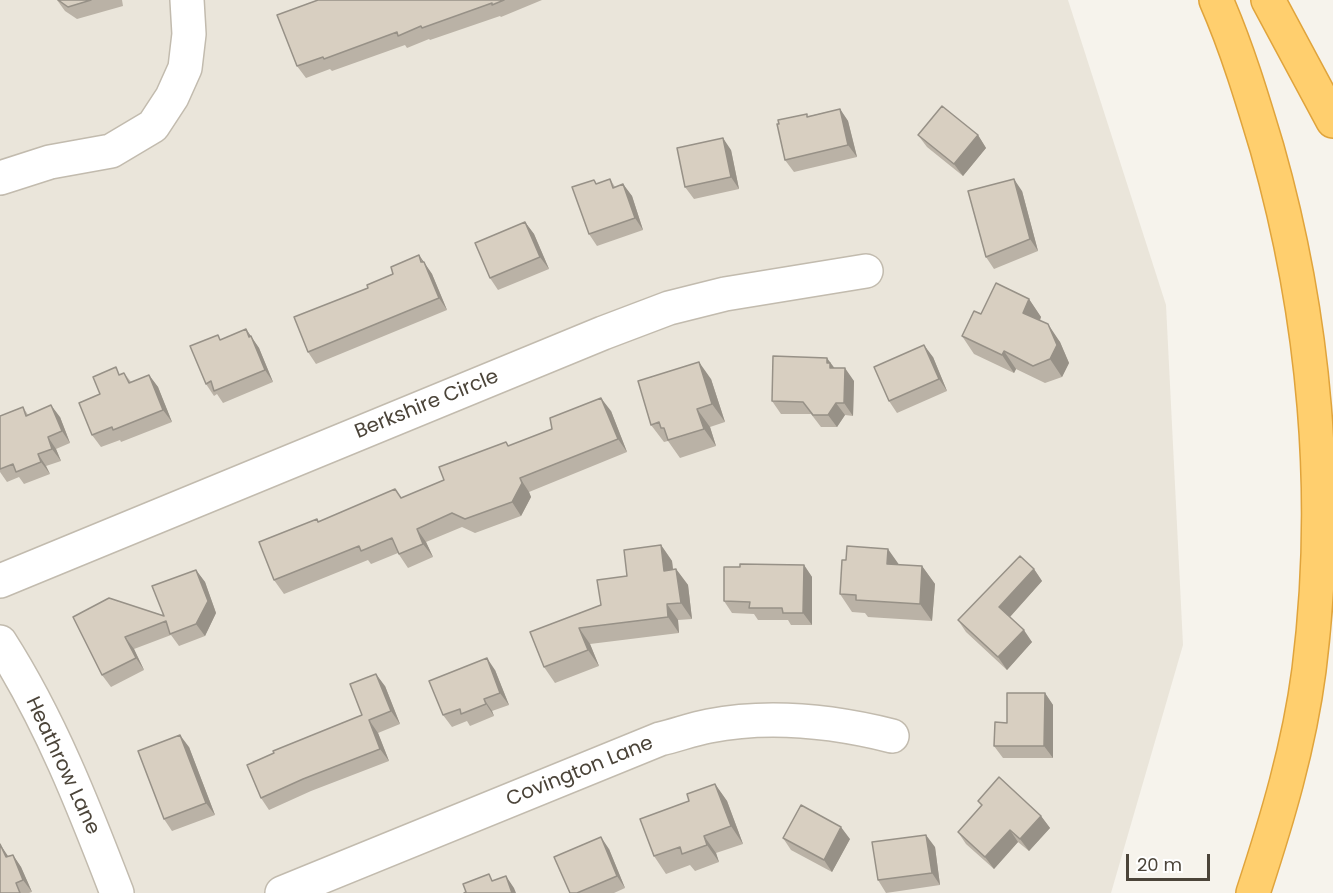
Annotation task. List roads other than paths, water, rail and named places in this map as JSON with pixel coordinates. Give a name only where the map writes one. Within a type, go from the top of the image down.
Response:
[{"type":"highway","points":[[1216,0],[1251,94],[1278,188],[1302,298],[1315,399],[1319,520],[1317,587],[1309,672],[1294,755],[1275,827],[1253,893]]},
{"type":"highway","points":[[1268,0],[1333,121]]},
{"type":"street","points":[[0,178],[50,162],[111,151],[153,126],[172,97],[185,68],[189,34],[187,0]]},
{"type":"street","name":"Berkshire Circle","points":[[0,581],[669,308],[725,294],[867,271]]},
{"type":"street","name":"Heathrow Lane","points":[[0,642],[41,714],[78,791],[117,893]]},
{"type":"street","name":"Covington Lane","points":[[282,893],[660,739],[709,726],[750,720],[801,720],[851,726],[892,736]]}]
